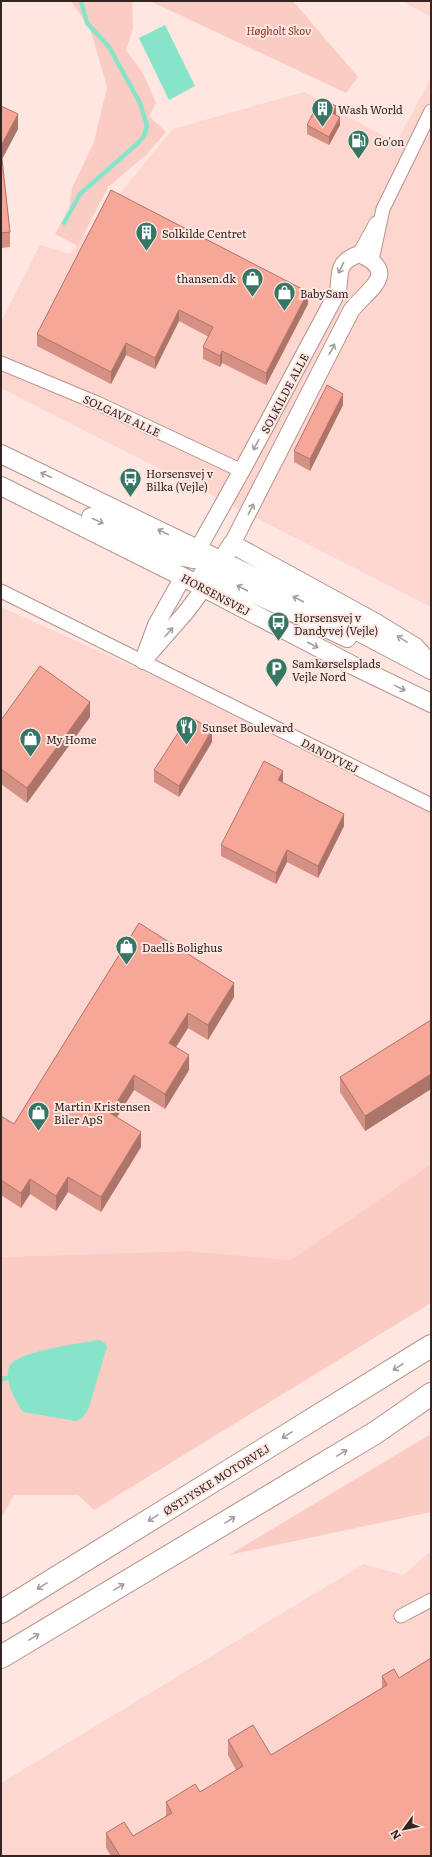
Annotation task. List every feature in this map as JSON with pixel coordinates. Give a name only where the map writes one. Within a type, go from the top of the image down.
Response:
[{"type":"highway","name":"ØSTJYSKE MOTORVEJ","points":[[1,1612],[431,1346]]},
{"type":"highway","points":[[376,1433],[431,1394]]},
{"type":"highway","points":[[1,1657],[376,1433],[431,1405]]},
{"type":"main road","name":"HORSENSVEJ","points":[[5,457],[195,554],[213,574],[352,665],[431,703]]},
{"type":"main road","name":"HORSENSVEJ","points":[[1,486],[183,577],[213,574],[406,657],[431,670]]},
{"type":"main road","points":[[47,509],[89,517],[166,553],[195,554],[183,577]]},
{"type":"main road","points":[[213,574],[232,544],[383,627],[414,647],[431,665]]},
{"type":"street","name":"SOLKILDE ALLE","points":[[365,257],[383,209],[431,110]]},
{"type":"street","name":"SOLKILDE ALLE","points":[[195,554],[242,471],[338,291],[340,268],[345,261],[365,257]]},
{"type":"street","name":"SOLKILDE ALLE","points":[[232,544],[351,311],[357,302],[370,292],[376,284],[378,268],[365,257]]},
{"type":"street","name":"SOLGAVE ALLE","points":[[1,363],[97,403],[242,471]]},
{"type":"street","points":[[143,661],[186,612],[213,574]]},
{"type":"street","points":[[143,661],[156,625],[183,577]]},
{"type":"street","name":"DANDYVEJ","points":[[1,591],[431,806]]},
{"type":"street","points":[[401,1616],[431,1600]]},
{"type":"shaded area","points":[[402,1],[431,1],[431,17]]},
{"type":"shaded area","points":[[165,25],[195,86],[169,100],[139,38]]},
{"type":"shaded area","points":[[431,78],[431,607],[1,388],[1,322],[40,245],[70,254],[173,129],[304,92],[396,143]]},
{"type":"shaded area","points":[[1,607],[431,801],[431,1164],[291,1260],[188,1251],[1,1257]]},
{"type":"shaded area","points":[[99,1340],[106,1344],[107,1347],[88,1410],[82,1418],[76,1421],[23,1412],[9,1384],[9,1367],[14,1361],[36,1352]]},
{"type":"shaded area","points":[[431,1551],[431,1856],[1,1856],[1,1783],[364,1564],[403,1575]]},
{"type":"green space","points":[[71,1],[132,1],[133,29],[126,50],[143,73],[156,103],[149,116],[166,132],[146,155],[108,187],[78,246],[55,234],[69,209],[72,188],[94,142],[107,87],[90,28]]},
{"type":"green space","name":"Høgholt Skov","points":[[150,1],[293,1],[358,77],[346,93]]},
{"type":"green space","points":[[431,1164],[431,1303],[94,1510],[78,1495],[14,1495],[1,1519],[1,1257],[188,1251],[291,1260]]},
{"type":"green space","points":[[431,1434],[431,1512],[229,1555]]},
{"type":"building","name":"Wash World","points":[[321,98],[336,106],[332,113],[340,117],[329,137],[307,125]]},
{"type":"building","points":[[1,106],[18,114],[1,146]]},
{"type":"building","points":[[1,150],[10,232],[1,233]]},
{"type":"building","name":"Solkilde Centret","points":[[111,190],[308,292],[266,373],[222,351],[220,356],[203,347],[213,327],[179,310],[155,358],[126,343],[111,372],[37,334]]},
{"type":"building","points":[[327,385],[343,394],[310,459],[294,451]]},
{"type":"building","name":"My Home","points":[[40,666],[90,702],[27,788],[1,769],[1,720]]},
{"type":"building","points":[[189,716],[212,730],[179,786],[154,770]]},
{"type":"building","points":[[264,761],[283,771],[278,780],[344,814],[318,866],[287,850],[276,873],[221,845]]},
{"type":"building","points":[[139,923],[234,983],[208,1025],[188,1013],[169,1043],[189,1055],[165,1094],[134,1075],[110,1113],[141,1132],[101,1197],[68,1177],[56,1196],[30,1179],[21,1193],[1,1180],[1,1116],[14,1124]]},
{"type":"building","points":[[431,1020],[431,1074],[365,1116],[340,1077]]},
{"type":"building","points":[[431,1658],[431,1856],[120,1856],[106,1833],[124,1822],[133,1836],[172,1813],[166,1802],[195,1784],[200,1792],[243,1766],[228,1740],[253,1725],[271,1755],[387,1685],[382,1676],[394,1669],[399,1678]]},
{"type":"waterway","points":[[64,223],[80,194],[137,144],[144,136],[147,126],[140,103],[109,47],[87,23],[81,1]]},
{"type":"waterway","points":[[1,1379],[7,1378]]},
{"type":"place","name":"Wash World","points":[[323,128]]},
{"type":"place","name":"Go'on","points":[[358,160]]},
{"type":"place","name":"Solkilde Centret","points":[[147,252]]},
{"type":"place","name":"thansen.dk","points":[[252,298]]},
{"type":"place","name":"BabySam","points":[[285,312]]},
{"type":"place","name":"Horsensvej v Bilka (Vejle)","points":[[130,498]]},
{"type":"place","name":"Horsensvej v Dandyvej (Vejle)","points":[[279,642]]},
{"type":"place","name":"Samkørselsplads Vejle Nord","points":[[277,688]]},
{"type":"place","name":"Sunset Boulevard","points":[[186,746]]},
{"type":"place","name":"My Home","points":[[30,758]]},
{"type":"place","name":"Daells Bolighus","points":[[127,966]]},
{"type":"place","name":"Martin Kristensen Biler ApS","points":[[39,1132]]}]
